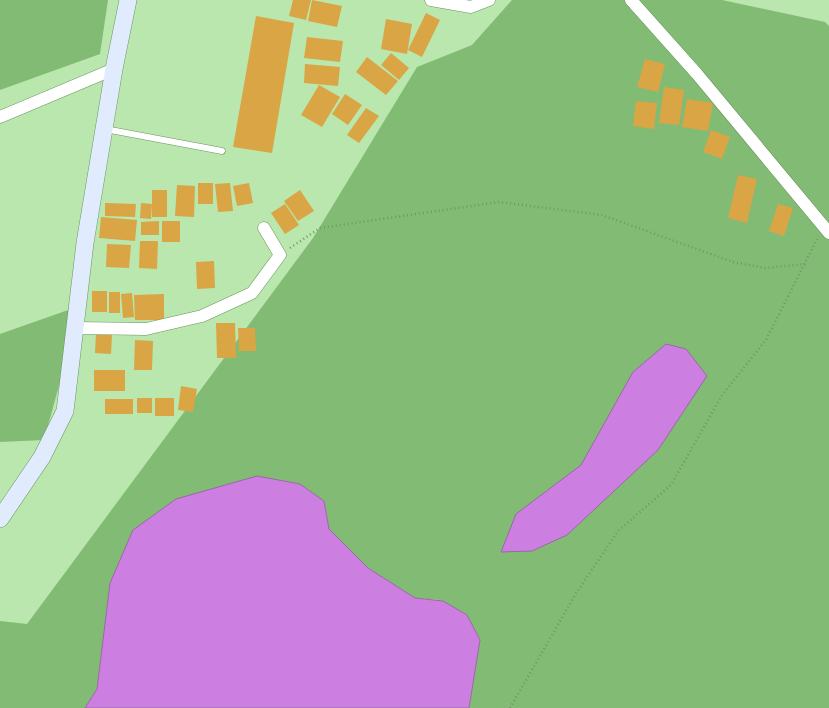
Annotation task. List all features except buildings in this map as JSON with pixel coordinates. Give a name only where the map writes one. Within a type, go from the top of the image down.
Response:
[{"type":"main road","points":[[0,519],[42,457],[65,411],[85,243],[114,69],[128,0]]},
{"type":"street","points":[[432,0],[471,7],[489,0]]},
{"type":"street","points":[[631,0],[697,74],[826,229]]},
{"type":"street","points":[[0,117],[114,69]]},
{"type":"street","points":[[76,328],[146,329],[202,316],[252,293],[280,255],[264,228]]},
{"type":"lane","points":[[104,129],[222,151]]},
{"type":"path","points":[[280,255],[320,228],[499,202],[602,215],[733,262],[765,268],[806,264]]},
{"type":"path","points":[[510,708],[575,595],[618,531],[671,485],[722,395],[766,340],[826,229]]},
{"type":"green space","points":[[0,0],[108,0],[100,54],[0,90]]},
{"type":"green space","points":[[512,0],[722,0],[825,22],[829,26],[829,708],[469,708],[480,640],[467,615],[441,600],[415,598],[368,568],[329,529],[324,501],[300,484],[257,476],[110,583],[97,689],[85,708],[0,708],[0,621],[27,624],[313,238],[417,67],[472,45]]},
{"type":"green space","points":[[71,309],[63,371],[44,440],[0,442],[0,334]]},
{"type":"shaded area","points":[[666,344],[686,349],[707,376],[658,450],[567,535],[532,551],[501,552],[516,514],[581,465],[633,372]]},
{"type":"shaded area","points":[[257,476],[300,484],[324,501],[329,529],[368,568],[415,598],[443,601],[467,615],[480,640],[469,708],[85,708],[97,689],[110,583],[133,530],[176,499]]}]
